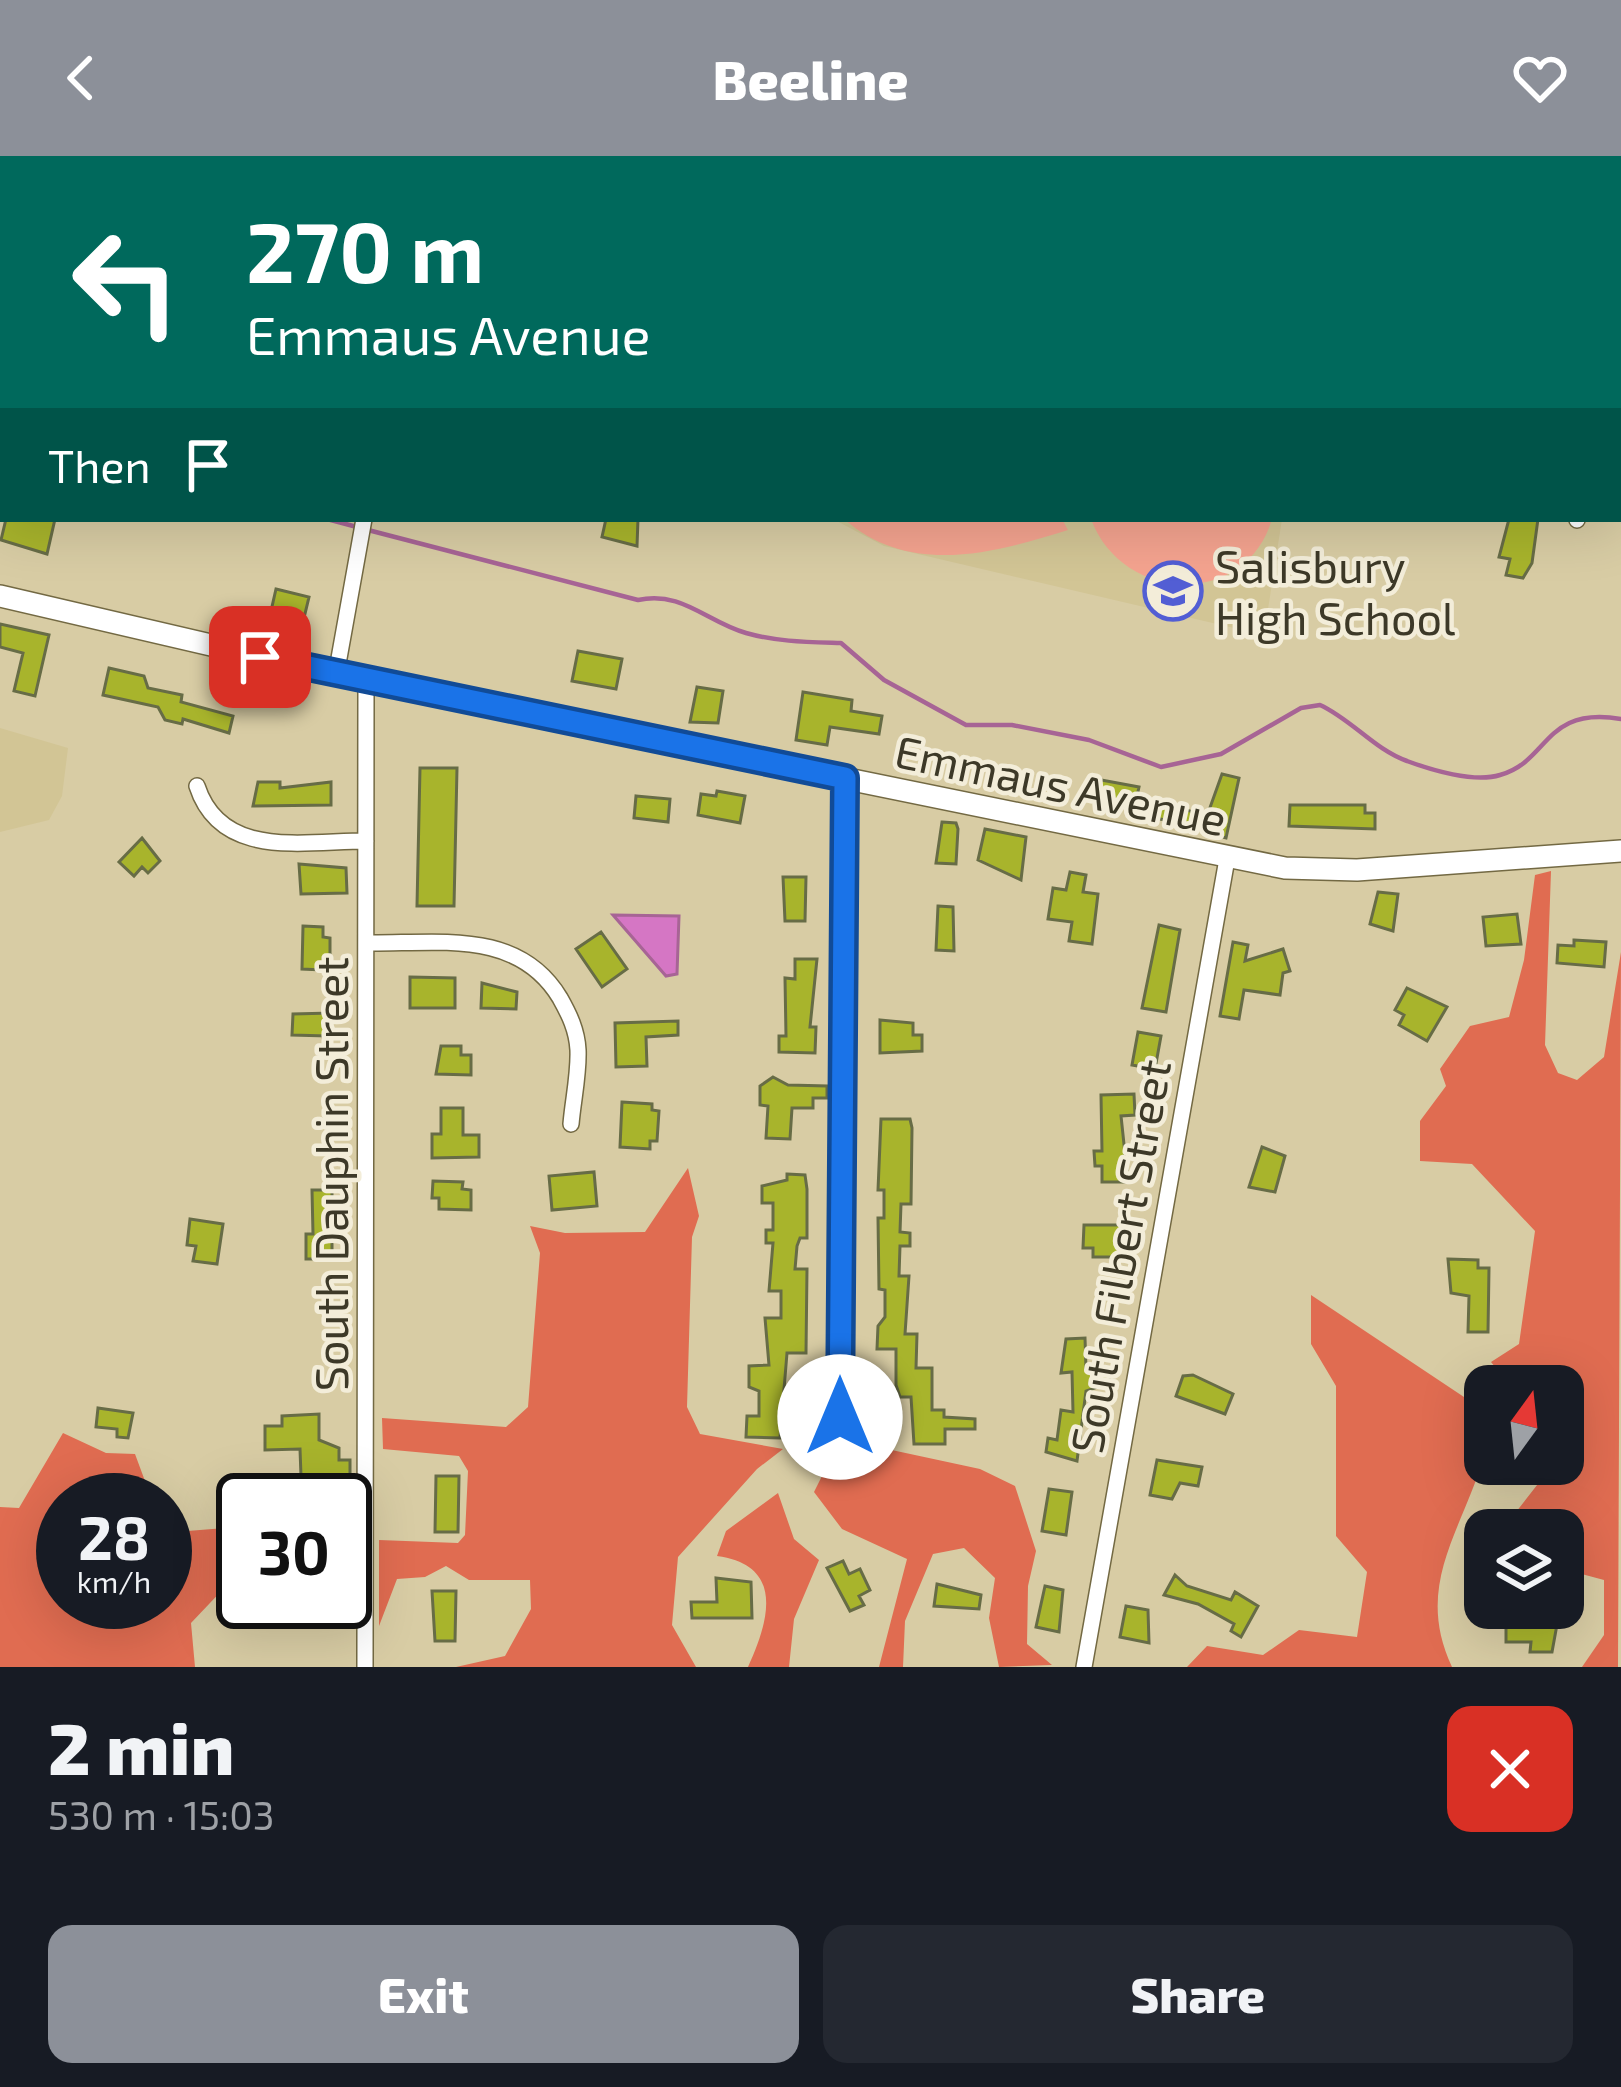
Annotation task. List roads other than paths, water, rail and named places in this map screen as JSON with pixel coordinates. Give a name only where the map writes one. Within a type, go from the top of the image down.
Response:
[{"type":"main road","name":"Emmaus Avenue","points":[[0,596],[336,675],[1226,859],[1328,871],[1621,851]]},
{"type":"street","points":[[336,675],[364,522]]},
{"type":"street","name":"South Dauphin Street","points":[[365,1667],[366,681]]},
{"type":"street","points":[[840,1417],[845,778]]},
{"type":"street","points":[[197,786],[212,818],[240,837],[366,842]]},
{"type":"street","name":"South Filbert Street","points":[[1084,1667],[1226,859]]},
{"type":"street","points":[[366,944],[490,945],[521,956],[549,981],[573,1023],[578,1050],[571,1124]]},
{"type":"waterway","points":[[338,522],[357,527]]},
{"type":"waterway","points":[[368,530],[638,600],[668,599],[758,636],[841,643],[884,680],[966,725],[1012,725],[1089,740],[1161,767],[1221,754],[1301,708],[1320,705],[1395,756],[1478,777],[1516,768],[1576,720],[1621,719]]},
{"type":"place","name":"Salisbury High School","points":[[1173,591]]}]
